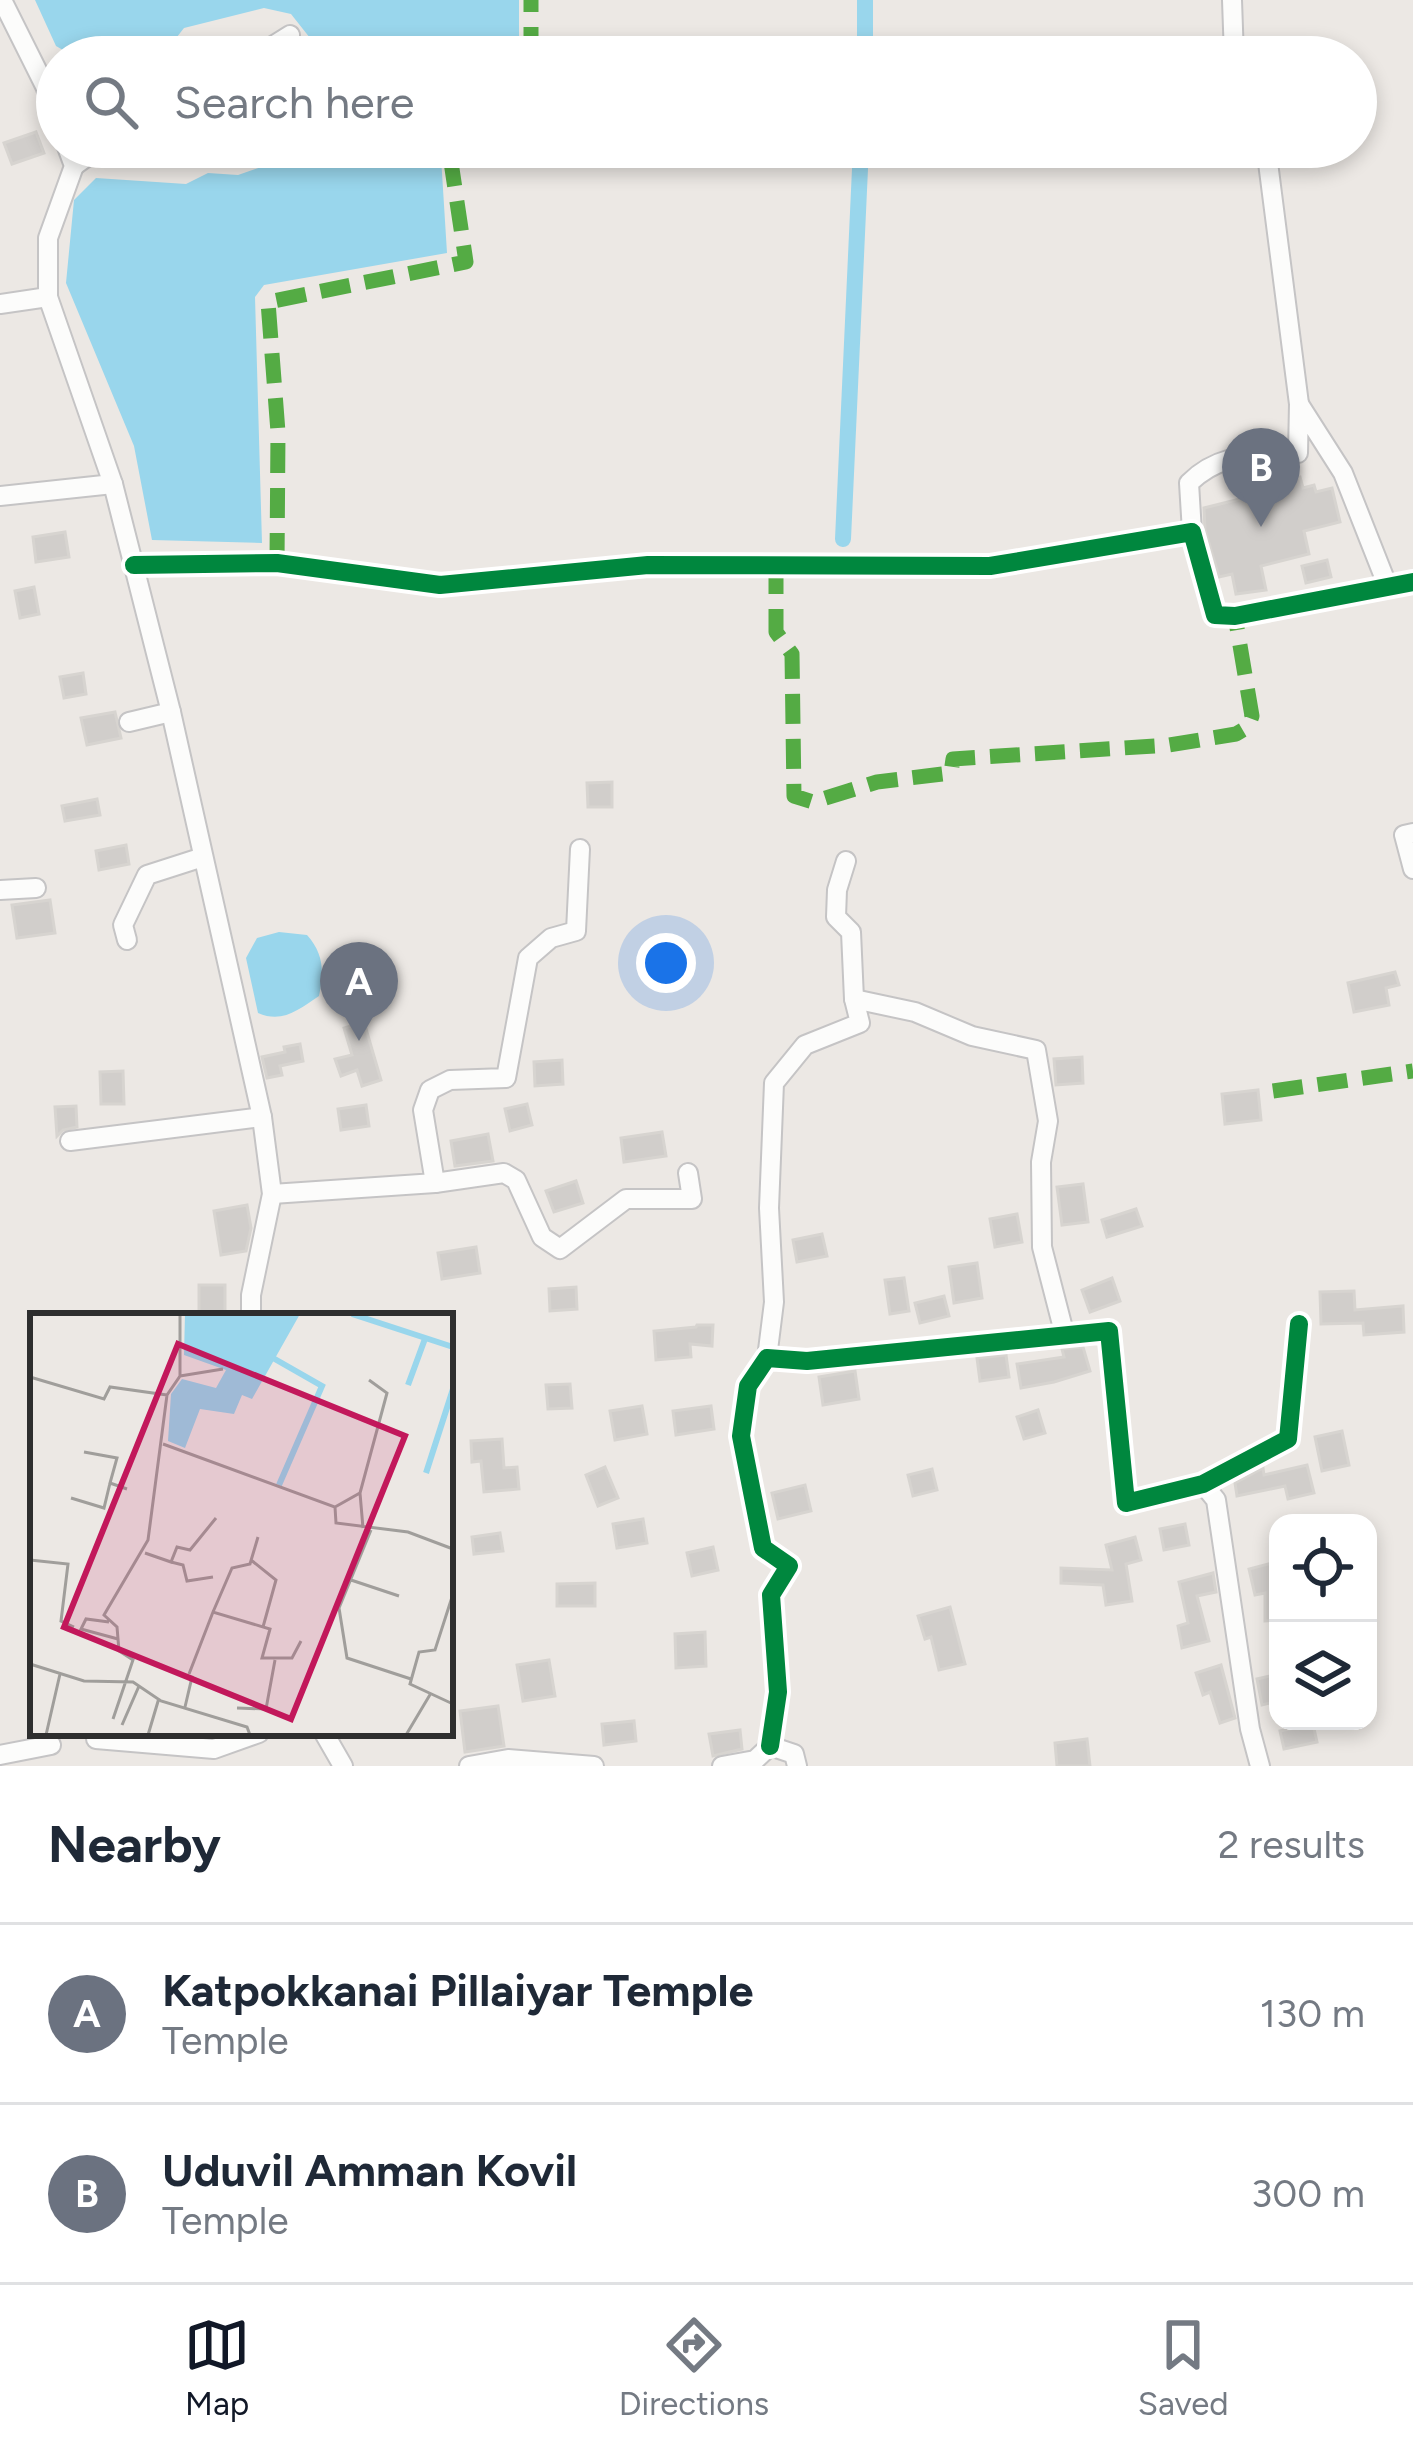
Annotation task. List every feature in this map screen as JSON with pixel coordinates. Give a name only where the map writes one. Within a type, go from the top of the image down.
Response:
[{"type":"street","points":[[2,0],[36,68]]},
{"type":"street","points":[[1232,0],[1233,36]]},
{"type":"street","points":[[68,168],[48,238],[48,297],[113,484],[171,712],[262,1117],[272,1194],[250,1294],[251,1313]]},
{"type":"street","points":[[1269,168],[1299,404],[1298,453],[1221,460],[1205,467],[1189,483],[1192,532],[1215,615],[1235,616],[1413,582]]},
{"type":"street","points":[[0,304],[48,297]]},
{"type":"street","points":[[1299,404],[1343,473],[1388,587]]},
{"type":"street","points":[[0,496],[113,484]]},
{"type":"street","points":[[134,566],[277,563],[440,585],[648,565],[990,566],[1192,532]]},
{"type":"street","points":[[129,722],[171,712]]},
{"type":"street","points":[[1413,833],[1404,835],[1413,869]]},
{"type":"street","points":[[435,1184],[423,1110],[430,1090],[450,1080],[506,1078],[528,958],[551,938],[576,931],[580,849]]},
{"type":"street","points":[[127,940],[123,926],[146,875],[203,857]]},
{"type":"street","points":[[722,1766],[755,1760],[770,1746],[778,1692],[772,1594],[789,1566],[763,1548],[741,1436],[748,1385],[767,1358],[774,1302],[769,1208],[774,1083],[805,1046],[860,1023],[854,999],[851,932],[836,916],[837,890],[846,861]]},
{"type":"street","points":[[0,890],[36,887]]},
{"type":"street","points":[[854,999],[915,1012],[971,1036],[1036,1050],[1048,1121],[1041,1162],[1042,1247],[1065,1336]]},
{"type":"street","points":[[70,1141],[262,1117]]},
{"type":"street","points":[[272,1194],[435,1184],[504,1173],[516,1180],[542,1237],[560,1249],[626,1198],[692,1199],[688,1173]]},
{"type":"street","points":[[767,1358],[807,1361],[1109,1331],[1126,1503],[1203,1484],[1288,1439],[1300,1324]]},
{"type":"street","points":[[1203,1484],[1216,1500],[1250,1729],[1260,1766]]},
{"type":"street","points":[[96,1736],[214,1749],[251,1736]]},
{"type":"street","points":[[327,1736],[343,1766]]},
{"type":"street","points":[[0,1755],[51,1745]]},
{"type":"street","points":[[770,1746],[794,1754],[797,1766]]},
{"type":"street","points":[[470,1766],[508,1759],[595,1766]]},
{"type":"water","points":[[35,0],[519,0],[519,36],[308,36],[291,14],[264,8],[184,28],[178,36],[51,36]]},
{"type":"water","points":[[258,168],[442,168],[447,253],[264,285],[255,297],[262,543],[152,540],[134,446],[66,283],[74,200],[96,178],[186,184],[208,173],[238,175]]},
{"type":"water","points":[[279,932],[307,935],[320,956],[322,979],[319,996],[290,1014],[275,1017],[258,1013],[246,958],[257,938]]},
{"type":"building","points":[[36,132],[36,156],[12,164],[4,143]]},
{"type":"building","points":[[1300,477],[1303,488],[1314,485],[1316,492],[1332,488],[1340,522],[1304,531],[1309,554],[1261,566],[1266,590],[1236,594],[1232,574],[1219,577],[1205,530],[1204,508],[1268,492],[1266,485]]},
{"type":"building","points":[[65,532],[69,557],[36,562],[33,537]]},
{"type":"building","points":[[1327,560],[1331,577],[1306,583],[1302,566]]},
{"type":"building","points":[[34,587],[39,614],[20,618],[15,591]]},
{"type":"building","points":[[83,673],[86,694],[64,698],[60,677]]},
{"type":"building","points":[[115,712],[121,738],[87,745],[81,718]]},
{"type":"building","points":[[612,782],[612,807],[588,807],[587,783]]},
{"type":"building","points":[[97,799],[100,815],[65,821],[62,806]]},
{"type":"building","points":[[126,845],[129,864],[99,870],[96,851]]},
{"type":"building","points":[[50,900],[55,933],[17,938],[12,905]]},
{"type":"building","points":[[1395,972],[1399,985],[1386,988],[1389,1005],[1354,1012],[1348,983]]},
{"type":"building","points":[[364,1022],[381,1080],[362,1086],[357,1070],[341,1076],[335,1059],[352,1055],[344,1028]]},
{"type":"building","points":[[300,1044],[303,1061],[280,1066],[282,1075],[267,1078],[262,1057]]},
{"type":"building","points":[[1082,1057],[1083,1083],[1056,1085],[1054,1059]]},
{"type":"building","points":[[562,1060],[563,1084],[535,1086],[534,1062]]},
{"type":"building","points":[[123,1071],[124,1104],[101,1104],[100,1072]]},
{"type":"building","points":[[1258,1090],[1261,1120],[1225,1124],[1222,1094]]},
{"type":"building","points":[[527,1104],[532,1125],[510,1131],[505,1109]]},
{"type":"building","points":[[366,1105],[369,1126],[341,1130],[338,1109]]},
{"type":"building","points":[[76,1106],[77,1127],[57,1136],[55,1107]]},
{"type":"building","points":[[662,1132],[666,1156],[624,1162],[621,1138]]},
{"type":"building","points":[[488,1134],[493,1161],[455,1166],[451,1141]]},
{"type":"building","points":[[576,1181],[583,1203],[554,1212],[546,1191]]},
{"type":"building","points":[[1083,1184],[1088,1222],[1062,1225],[1057,1187]]},
{"type":"building","points":[[247,1205],[251,1228],[246,1251],[221,1255],[214,1211]]},
{"type":"building","points":[[1136,1209],[1142,1226],[1107,1237],[1102,1220]]},
{"type":"building","points":[[1017,1214],[1022,1242],[995,1247],[990,1219]]},
{"type":"building","points":[[822,1234],[827,1256],[797,1262],[793,1240]]},
{"type":"building","points":[[476,1247],[480,1273],[442,1279],[438,1253]]},
{"type":"building","points":[[977,1263],[982,1298],[954,1303],[949,1267]]},
{"type":"building","points":[[904,1278],[909,1311],[890,1314],[885,1280]]},
{"type":"building","points":[[1112,1278],[1120,1301],[1090,1312],[1082,1290]]},
{"type":"building","points":[[199,1285],[225,1285],[225,1313],[199,1313]]},
{"type":"building","points":[[576,1287],[577,1309],[550,1311],[549,1289]]},
{"type":"building","points":[[1354,1291],[1355,1310],[1403,1306],[1404,1332],[1364,1335],[1363,1323],[1321,1324],[1320,1292]]},
{"type":"building","points":[[944,1296],[949,1316],[920,1323],[915,1303]]},
{"type":"building","points":[[713,1325],[712,1346],[690,1344],[691,1357],[656,1360],[654,1331]]},
{"type":"building","points":[[1083,1347],[1090,1371],[1021,1388],[1017,1364],[1064,1357],[1062,1349]]},
{"type":"building","points":[[1006,1355],[1009,1377],[980,1381],[977,1358]]},
{"type":"building","points":[[855,1371],[859,1399],[823,1405],[819,1377]]},
{"type":"building","points":[[570,1384],[572,1408],[548,1409],[546,1385]]},
{"type":"building","points":[[642,1406],[647,1434],[615,1440],[610,1411]]},
{"type":"building","points":[[711,1406],[714,1429],[676,1435],[673,1411]]},
{"type":"building","points":[[1038,1410],[1045,1433],[1024,1439],[1017,1417]]},
{"type":"building","points":[[1342,1431],[1349,1465],[1322,1471],[1315,1437]]},
{"type":"building","points":[[502,1439],[504,1468],[517,1467],[519,1489],[484,1492],[481,1461],[472,1462],[471,1441]]},
{"type":"building","points":[[1307,1465],[1314,1493],[1288,1499],[1285,1486],[1237,1496],[1235,1483],[1263,1468],[1264,1475]]},
{"type":"building","points":[[605,1467],[618,1498],[598,1506],[586,1475]]},
{"type":"building","points":[[932,1469],[937,1490],[913,1496],[908,1475]]},
{"type":"building","points":[[805,1485],[811,1511],[778,1519],[772,1493]]},
{"type":"building","points":[[643,1519],[647,1543],[617,1548],[613,1524]]},
{"type":"building","points":[[1185,1524],[1189,1545],[1164,1550],[1160,1529]]},
{"type":"building","points":[[500,1533],[503,1551],[474,1554],[472,1537]]},
{"type":"building","points":[[1135,1537],[1141,1560],[1126,1564],[1132,1601],[1106,1605],[1103,1585],[1061,1583],[1061,1568],[1112,1570],[1106,1545]]},
{"type":"building","points":[[713,1547],[718,1570],[692,1576],[687,1553]]},
{"type":"building","points":[[1269,1564],[1269,1621],[1265,1621],[1265,1593],[1255,1595],[1249,1569]]},
{"type":"building","points":[[1213,1573],[1216,1592],[1197,1596],[1209,1641],[1182,1648],[1178,1626],[1188,1623],[1179,1582]]},
{"type":"building","points":[[595,1583],[595,1606],[557,1606],[557,1584]]},
{"type":"building","points":[[950,1607],[965,1664],[939,1670],[931,1637],[925,1639],[918,1616]]},
{"type":"building","points":[[705,1632],[706,1666],[676,1668],[675,1634]]},
{"type":"building","points":[[549,1660],[555,1696],[523,1701],[517,1665]]},
{"type":"building","points":[[1221,1665],[1235,1718],[1220,1723],[1210,1692],[1203,1695],[1196,1673]]},
{"type":"building","points":[[1269,1676],[1269,1703],[1262,1705],[1257,1679]]},
{"type":"building","points":[[498,1706],[504,1746],[465,1752],[460,1711]]},
{"type":"building","points":[[634,1721],[636,1741],[604,1745],[602,1724]]},
{"type":"building","points":[[740,1730],[742,1749],[713,1756],[709,1734]]},
{"type":"building","points":[[1314,1730],[1317,1742],[1284,1749],[1280,1731]]},
{"type":"building","points":[[1087,1739],[1090,1766],[1057,1766],[1055,1743]]},
{"type":"waterway","points":[[865,0],[865,36]]},
{"type":"waterway","points":[[843,539],[860,168]]},
{"type":"marked path","points":[[531,0],[531,36]]},
{"type":"marked path","points":[[277,563],[278,432],[268,302],[466,262],[452,168]]},
{"type":"marked path","points":[[776,564],[776,632],[792,654],[794,796],[813,802],[877,782],[951,773],[953,759],[1169,745],[1236,734],[1248,727],[1252,716],[1235,616]]},
{"type":"marked path","points":[[1273,1091],[1413,1071]]},
{"type":"cycle path","points":[[134,565],[277,563],[440,585],[648,565],[990,566],[1192,532],[1215,615],[1235,616],[1413,582]]},
{"type":"cycle path","points":[[770,1746],[778,1692],[771,1595],[789,1566],[763,1548],[741,1436],[748,1386],[767,1358],[807,1361],[1109,1331],[1126,1503],[1203,1484],[1288,1439],[1299,1324]]},
{"type":"place","name":"Uduvil Amman Kovil","points":[[1261,527]]},
{"type":"place","name":"Katpokkanai Pillaiyar Temple","points":[[359,1041]]}]
